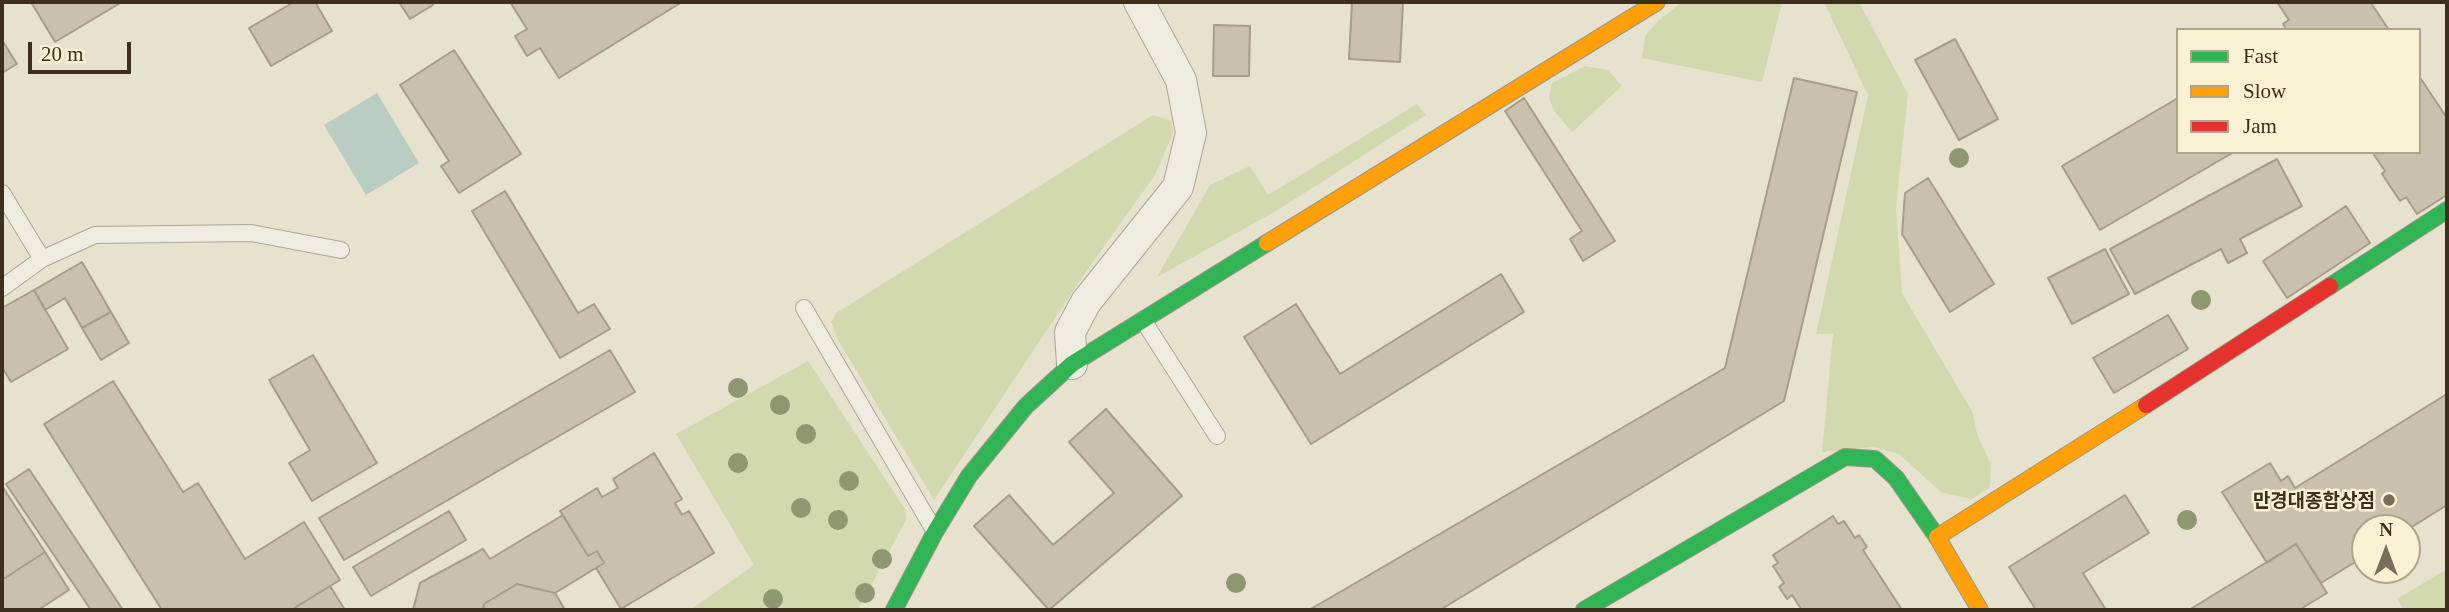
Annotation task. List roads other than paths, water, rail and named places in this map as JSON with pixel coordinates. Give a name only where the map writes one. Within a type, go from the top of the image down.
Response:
[{"type":"street","points":[[1072,364],[1070,332],[1087,302],[1178,187],[1191,132],[1181,80],[1139,2]]},
{"type":"street","points":[[894,610],[935,532],[969,476],[1026,407],[1072,364],[1657,2]]},
{"type":"street","points":[[1937,537],[2091,441],[2447,210]]},
{"type":"street","points":[[1584,610],[1845,457],[1875,458],[1896,478],[1937,537],[1980,610]]},
{"type":"lane","points":[[2,193],[42,260]]},
{"type":"lane","points":[[2,288],[42,260],[95,235],[251,233],[341,250]]},
{"type":"lane","points":[[804,307],[935,532]]},
{"type":"lane","points":[[1143,320],[1217,436]]},
{"type":"place","name":"만경대종합상점","points":[[2389,500]]}]
